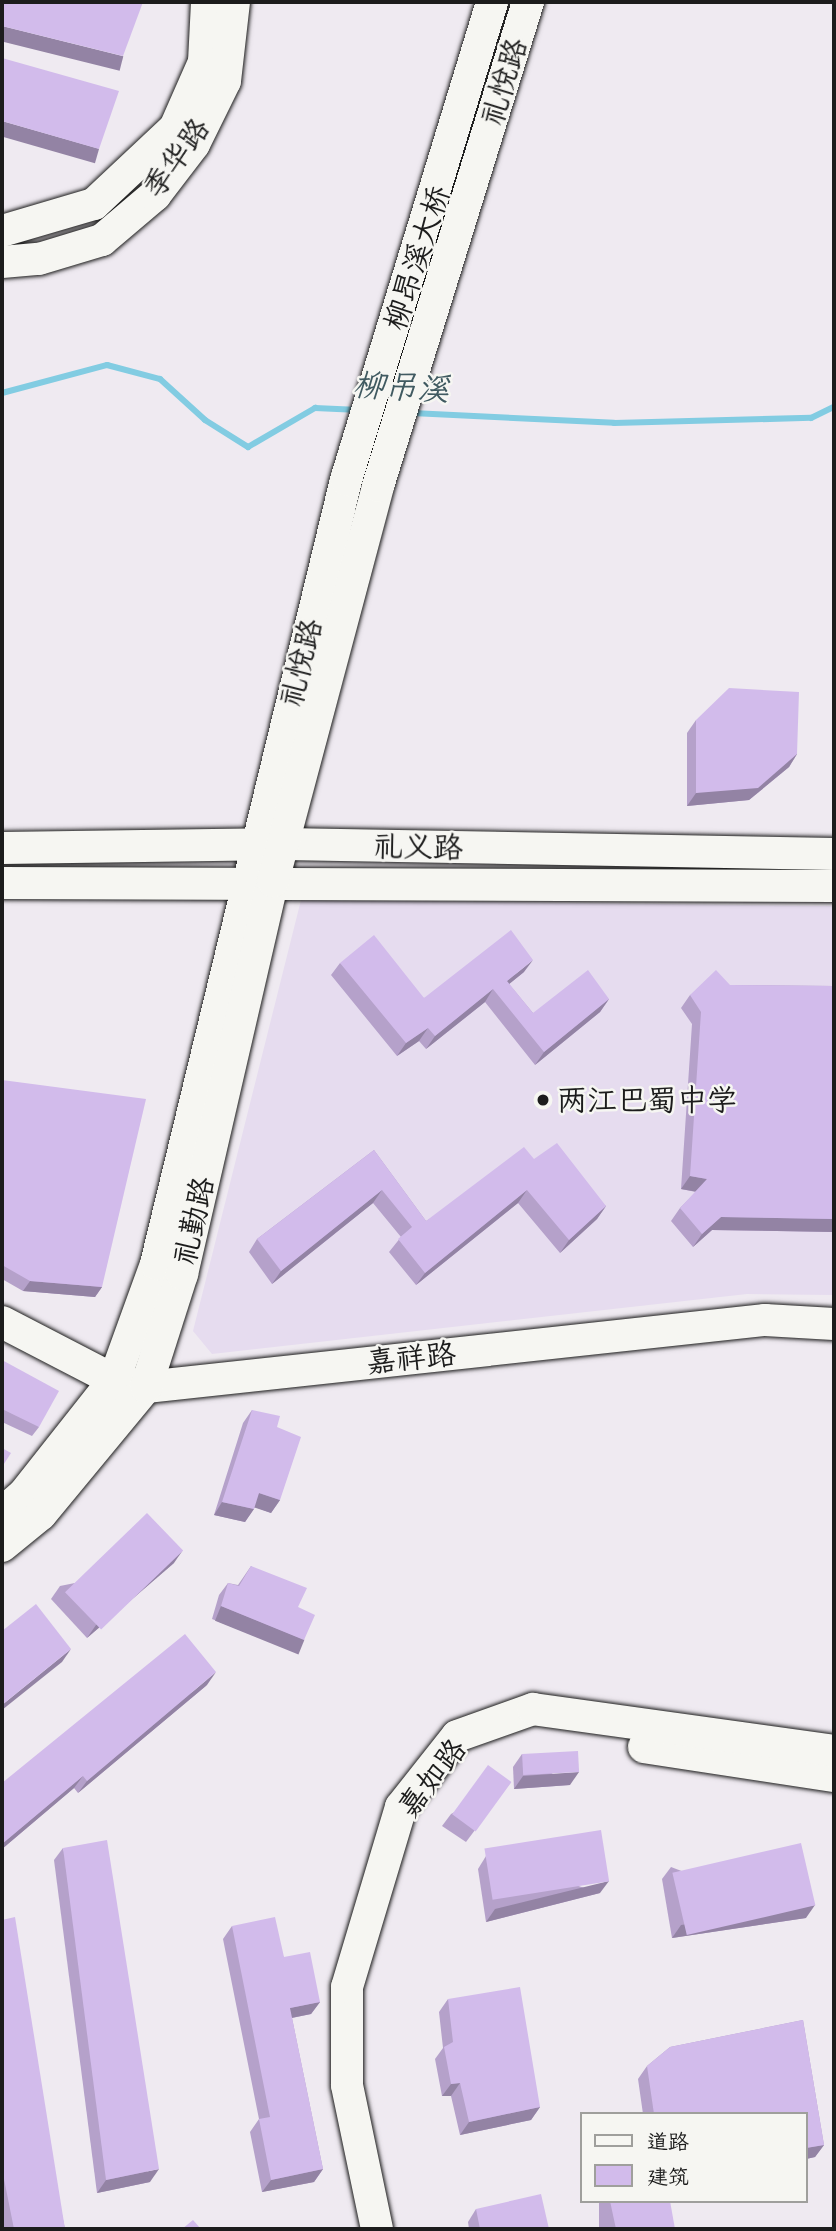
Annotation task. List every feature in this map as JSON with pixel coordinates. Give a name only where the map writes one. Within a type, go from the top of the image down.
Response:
[{"type":"main road","name":"季华路","points":[[2,232],[94,204],[175,128],[204,62],[208,2]]},
{"type":"main road","name":"季华路","points":[[2,262],[39,259],[102,240],[155,195],[194,144],[225,81],[234,2]]},
{"type":"main road","name":"礼悦路","points":[[449,155],[492,2]]},
{"type":"main road","name":"礼悦路","points":[[480,162],[528,2]]},
{"type":"main road","name":"柳昂溪大桥","points":[[346,480],[449,155]]},
{"type":"main road","name":"柳昂溪大桥","points":[[378,486],[480,162]]},
{"type":"main road","name":"礼悦路","points":[[270,845],[346,480]]},
{"type":"main road","name":"礼悦路","points":[[270,845],[378,486]]},
{"type":"main road","name":"礼义路","points":[[2,848],[270,845],[834,855]]},
{"type":"main road","name":"礼勤路","points":[[2,1513],[24,1494],[114,1380],[156,1264],[270,845]]},
{"type":"main road","name":"礼勤路","points":[[2,1546],[41,1514],[146,1387],[182,1274],[259,882]]},
{"type":"main road","name":"礼义路","points":[[2,883],[834,886]]},
{"type":"main road","name":"嘉祥路","points":[[2,1322],[114,1380],[146,1387],[765,1320],[834,1324]]},
{"type":"main road","name":"嘉如路","points":[[377,2229],[347,2085],[347,1987],[401,1807],[457,1736],[533,1709],[834,1751]]},
{"type":"main road","name":"嘉如路","points":[[397,2229],[367,2085],[366,1988],[387,1897],[417,1814],[470,1751],[536,1730],[834,1776]]},
{"type":"shaded area","name":"两江巴蜀中学","points":[[301,900],[834,906],[834,1295],[747,1294],[212,1354],[193,1331]]},
{"type":"building","points":[[2,2],[143,2],[123,56],[2,26]]},
{"type":"building","points":[[2,58],[119,91],[99,149],[2,121]]},
{"type":"building","points":[[729,688],[799,692],[797,754],[758,788],[696,793],[696,720]]},
{"type":"building","points":[[511,930],[533,960],[507,981],[533,1013],[588,970],[609,999],[544,1052],[493,989],[435,1036],[428,1028],[406,1043],[340,963],[374,935],[424,998]]},
{"type":"building","points":[[716,970],[730,985],[834,986],[834,1219],[721,1217],[702,1234],[680,1208],[707,1179],[690,1176],[701,1012],[690,995]]},
{"type":"building","points":[[2,1080],[146,1099],[102,1287],[30,1281],[2,1265]]},
{"type":"building","points":[[557,1143],[606,1206],[569,1240],[527,1190],[425,1273],[398,1239],[412,1227],[382,1190],[281,1271],[257,1239],[374,1150],[426,1221],[524,1147],[534,1159]]},
{"type":"building","points":[[2,1360],[59,1391],[39,1427],[2,1409]]},
{"type":"building","points":[[252,1410],[280,1416],[277,1427],[301,1437],[280,1500],[259,1493],[254,1509],[222,1502]]},
{"type":"building","points":[[2,1448],[11,1453],[2,1467]]},
{"type":"building","points":[[147,1513],[183,1550],[101,1630],[65,1592]]},
{"type":"building","points":[[251,1566],[307,1588],[298,1607],[315,1615],[304,1640],[221,1606],[228,1583],[239,1586]]},
{"type":"building","points":[[36,1604],[71,1649],[2,1705],[2,1631]]},
{"type":"building","points":[[185,1634],[216,1672],[87,1781],[83,1776],[2,1844],[2,1783]]},
{"type":"building","points":[[578,1751],[579,1772],[523,1775],[522,1754]]},
{"type":"building","points":[[488,1765],[511,1782],[476,1831],[452,1814]]},
{"type":"building","points":[[601,1830],[609,1881],[493,1900],[484,1848]]},
{"type":"building","points":[[107,1840],[159,2169],[106,2180],[63,1848]]},
{"type":"building","points":[[801,1843],[815,1905],[687,1935],[672,1873]]},
{"type":"building","points":[[15,1917],[65,2229],[14,2229],[2,2169],[2,1920]]},
{"type":"building","points":[[275,1917],[284,1957],[310,1952],[320,2002],[290,2008],[323,2169],[271,2180],[259,2119],[270,2117],[232,1926]]},
{"type":"building","points":[[520,1987],[540,2107],[469,2122],[460,2083],[451,2084],[444,2047],[453,2042],[448,1999]]},
{"type":"building","points":[[803,2020],[824,2145],[808,2148],[808,2112],[654,2112],[647,2066],[670,2047]]},
{"type":"building","points":[[541,2194],[549,2229],[480,2229],[476,2209]]},
{"type":"building","points":[[610,2203],[670,2203],[675,2229],[616,2229]]},
{"type":"building","points":[[193,2220],[201,2229],[182,2229]]},
{"type":"waterway","name":"柳吊溪","points":[[2,393],[107,365],[160,379],[205,420],[248,447],[315,408],[359,410]]},
{"type":"waterway","name":"柳吊溪","points":[[412,413],[614,423],[811,418],[834,407]]},
{"type":"place","name":"两江巴蜀中学","points":[[543,1100]]}]
